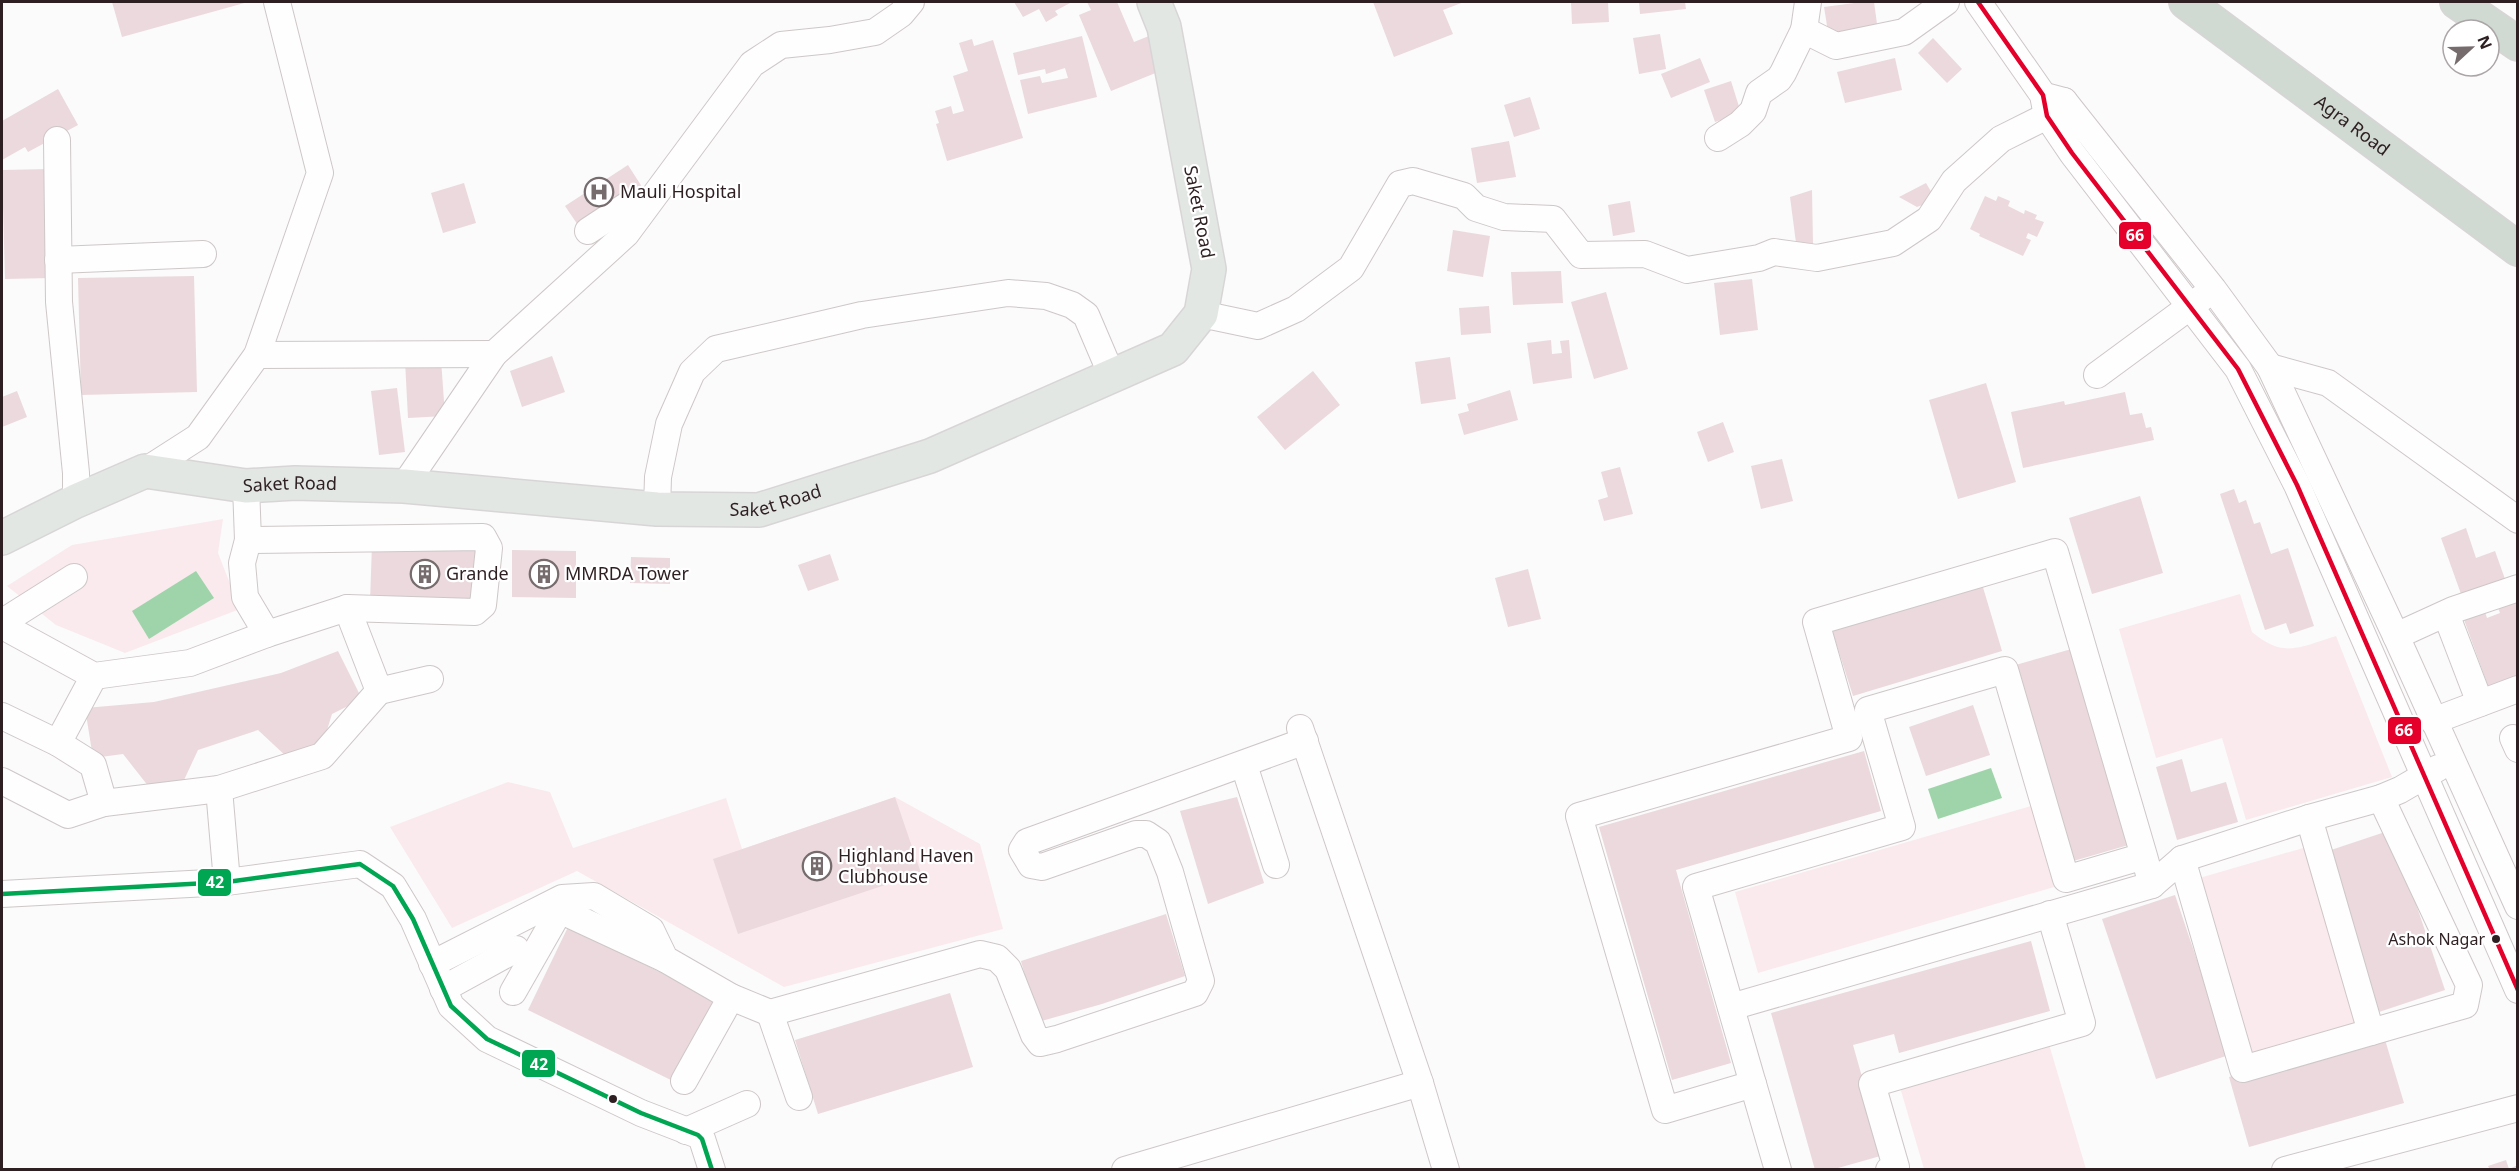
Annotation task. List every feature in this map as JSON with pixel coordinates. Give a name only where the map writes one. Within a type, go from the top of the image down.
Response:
[{"type":"highway","name":"Agra Road","points":[[2186,2],[2517,249]]},
{"type":"highway","points":[[2457,2],[2517,44]]},
{"type":"main road","name":"Saket Road","points":[[145,471],[246,486],[295,483],[404,486],[657,509],[759,510],[930,456],[1173,349],[1201,314],[1209,269],[1164,27],[1154,2]]},
{"type":"main road","points":[[2,538],[76,501],[145,471]]},
{"type":"street","points":[[145,471],[198,437],[257,355],[320,173],[277,2]]},
{"type":"street","points":[[404,486],[494,354],[626,234],[633,210],[752,64],[781,45],[875,32],[901,14],[911,2]]},
{"type":"street","points":[[1718,138],[1740,124],[1753,111],[1759,93],[1779,79],[1804,30],[1808,2]]},
{"type":"street","points":[[1804,30],[1836,46],[1904,32],[1946,2]]},
{"type":"street","points":[[1978,2],[2051,104],[2213,289],[2271,368],[2396,636],[2517,906]]},
{"type":"street","points":[[1201,314],[1258,326],[1296,309],[1351,268],[1401,184],[1413,181],[1464,196],[1476,208],[1504,217],[1553,219],[1581,255],[1645,254],[1686,270],[1759,258],[1774,252],[1817,258],[1893,243],[1929,219],[1954,181],[2001,139],[2051,104]]},
{"type":"street","points":[[2051,104],[2072,153],[2238,369],[2297,485],[2517,990]]},
{"type":"street","points":[[57,140],[59,302],[76,473],[76,501]]},
{"type":"street","points":[[588,231],[633,210]]},
{"type":"street","points":[[58,260],[203,254]]},
{"type":"street","points":[[2097,375],[2213,289]]},
{"type":"street","points":[[657,509],[658,477],[669,424],[692,372],[716,349],[862,315],[1008,294],[1046,296],[1072,305],[1086,315],[1112,376]]},
{"type":"street","points":[[257,355],[494,354]]},
{"type":"street","points":[[2271,368],[2328,383],[2517,520]]},
{"type":"street","points":[[246,486],[248,540],[242,563],[245,597],[267,634]]},
{"type":"street","points":[[74,577],[9,618],[10,630],[94,676],[190,663],[267,634],[347,608],[475,612],[483,605],[489,548],[483,537],[248,540]]},
{"type":"street","points":[[1753,1084],[1665,1110],[1579,816],[1849,738],[1816,622],[2055,552],[2152,885]]},
{"type":"street","points":[[2396,636],[2446,614],[2517,588]]},
{"type":"street","points":[[347,608],[379,691]]},
{"type":"street","points":[[2446,614],[2480,703]]},
{"type":"street","points":[[1778,1170],[1695,886],[1902,826],[1868,710],[2005,670],[2066,879],[2144,856]]},
{"type":"street","points":[[58,743],[94,676]]},
{"type":"street","points":[[2,781],[68,815],[104,803],[219,789],[322,756],[379,691],[430,679]]},
{"type":"street","points":[[2433,721],[2517,689]]},
{"type":"street","points":[[2,716],[58,743],[93,765],[104,803]]},
{"type":"street","points":[[513,992],[556,915],[566,913],[665,959],[730,997],[770,1013],[980,954],[997,958],[1008,969],[1034,1035],[1040,1043],[1150,1010],[1195,993],[1201,981],[1170,872],[1158,842],[1146,834],[1136,834],[1042,867],[1031,865],[1022,850],[1028,842],[1244,765],[1303,735],[1420,1083],[1446,1170]]},
{"type":"street","points":[[1731,1007],[2152,885],[2182,859],[2309,818],[2381,798],[2451,760]]},
{"type":"street","points":[[1244,765],[1276,865]]},
{"type":"street","points":[[219,789],[227,882]]},
{"type":"street","points":[[2182,859],[2243,1070],[2465,1005],[2469,986],[2381,798]]},
{"type":"street","points":[[2309,818],[2371,1032]]},
{"type":"street","points":[[2,894],[227,882],[360,864],[393,886],[414,920],[451,1006],[487,1038],[641,1113],[702,1139],[712,1170]]},
{"type":"street","points":[[432,964],[562,898],[594,896],[651,930],[665,959]]},
{"type":"street","points":[[1889,1170],[1896,1167],[1872,1084],[2082,1023],[2050,914]]},
{"type":"street","points":[[2492,930],[2517,920]]},
{"type":"street","points":[[443,989],[516,949]]},
{"type":"street","points":[[684,1081],[730,997]]},
{"type":"street","points":[[770,1013],[799,1097]]},
{"type":"street","points":[[1125,1170],[1420,1083]]},
{"type":"street","points":[[686,1131],[747,1104]]},
{"type":"street","points":[[2292,1169],[2517,1108]]},
{"type":"shaded area","points":[[223,519],[218,553],[240,609],[125,653],[56,625],[7,586],[72,545]]},
{"type":"shaded area","points":[[196,571],[214,598],[149,639],[132,611]]},
{"type":"shaded area","points":[[2240,594],[2252,632],[2274,646],[2302,647],[2336,636],[2392,777],[2246,820],[2222,738],[2156,758],[2119,629]]},
{"type":"shaded area","points":[[1991,768],[2002,798],[1938,819],[1928,789]]},
{"type":"shaded area","points":[[508,782],[550,792],[573,848],[726,798],[742,849],[895,797],[980,844],[1003,929],[784,987],[577,871],[452,928],[390,827]]},
{"type":"shaded area","points":[[2031,806],[2054,887],[1758,973],[1735,892]]},
{"type":"shaded area","points":[[2310,846],[2362,1025],[2248,1058],[2196,879]]},
{"type":"shaded area","points":[[2048,1041],[2086,1169],[1924,1169],[1899,1084]]},
{"type":"building","points":[[112,2],[248,2],[122,37]]},
{"type":"building","points":[[1014,2],[1072,2],[1055,11],[1058,15],[1046,22],[1039,9],[1023,17]]},
{"type":"building","points":[[1087,2],[1117,2],[1134,42],[1149,36],[1163,70],[1111,91],[1079,15],[1091,10]]},
{"type":"building","points":[[1373,2],[1464,2],[1443,10],[1453,34],[1394,57]]},
{"type":"building","points":[[1571,2],[1608,2],[1609,22],[1572,24]]},
{"type":"building","points":[[1639,2],[1685,2],[1686,9],[1640,14]]},
{"type":"building","points":[[1874,2],[1878,31],[1829,38],[1824,7]]},
{"type":"building","points":[[1660,34],[1666,69],[1639,74],[1633,38]]},
{"type":"building","points":[[1082,36],[1097,97],[1028,114],[1020,80],[1040,76],[1042,83],[1068,78],[1065,68],[1046,74],[1045,69],[1018,75],[1013,53]]},
{"type":"building","points":[[1933,38],[1962,69],[1947,83],[1918,53]]},
{"type":"building","points":[[972,39],[974,46],[993,40],[1023,138],[947,161],[936,124],[939,123],[935,111],[951,106],[953,114],[964,111],[953,76],[968,71],[959,43]]},
{"type":"building","points":[[1700,58],[1710,82],[1671,98],[1661,74]]},
{"type":"building","points":[[1895,58],[1902,90],[1845,103],[1837,72]]},
{"type":"building","points":[[1731,81],[1741,113],[1715,122],[1704,90]]},
{"type":"building","points":[[58,89],[78,125],[28,152],[25,147],[2,160],[2,121]]},
{"type":"building","points":[[1530,97],[1540,129],[1514,137],[1504,105]]},
{"type":"building","points":[[1509,141],[1516,177],[1477,183],[1471,148]]},
{"type":"building","points":[[628,165],[644,190],[582,231],[565,206]]},
{"type":"building","points":[[48,169],[51,278],[5,279],[2,170]]},
{"type":"building","points":[[464,183],[476,223],[443,233],[431,193]]},
{"type":"building","points":[[1926,183],[1936,200],[1917,207],[1899,197]]},
{"type":"building","points":[[1812,190],[1813,244],[1796,243],[1790,197]]},
{"type":"building","points":[[1985,196],[1996,201],[1998,196],[2010,201],[2008,206],[2024,214],[2025,210],[2037,215],[2035,219],[2044,222],[2037,237],[2028,233],[2026,238],[2031,240],[2023,256],[1979,236],[1980,234],[1970,229]]},
{"type":"building","points":[[1630,201],[1635,232],[1613,236],[1608,205]]},
{"type":"building","points":[[1453,230],[1490,236],[1483,277],[1447,271]]},
{"type":"building","points":[[1561,271],[1563,303],[1513,305],[1511,272]]},
{"type":"building","points":[[194,276],[197,392],[81,395],[78,278]]},
{"type":"building","points":[[1752,279],[1758,330],[1720,335],[1714,283]]},
{"type":"building","points":[[1606,292],[1628,369],[1594,379],[1571,302]]},
{"type":"building","points":[[1489,306],[1491,333],[1461,335],[1459,308]]},
{"type":"building","points":[[1551,340],[1552,354],[1562,353],[1560,341],[1569,340],[1572,378],[1533,384],[1527,343]]},
{"type":"building","points":[[552,356],[565,392],[522,407],[510,371]]},
{"type":"building","points":[[1450,357],[1456,399],[1421,404],[1415,362]]},
{"type":"building","points":[[441,359],[445,416],[408,418],[405,361]]},
{"type":"building","points":[[1313,371],[1340,405],[1285,450],[1257,417]]},
{"type":"building","points":[[1986,383],[2016,482],[1958,499],[1929,400]]},
{"type":"building","points":[[397,388],[405,452],[379,455],[371,391]]},
{"type":"building","points":[[1510,390],[1518,420],[1464,435],[1458,414],[1469,411],[1467,404]]},
{"type":"building","points":[[17,391],[27,417],[2,427],[2,397]]},
{"type":"building","points":[[2125,392],[2130,415],[2142,413],[2146,428],[2151,427],[2154,440],[2023,468],[2011,412],[2064,401],[2065,405]]},
{"type":"building","points":[[1723,422],[1734,452],[1708,462],[1697,432]]},
{"type":"building","points":[[1782,459],[1793,501],[1761,509],[1751,466]]},
{"type":"building","points":[[1620,467],[1633,514],[1604,521],[1598,500],[1608,497],[1601,472]]},
{"type":"building","points":[[2234,489],[2239,503],[2246,500],[2254,524],[2260,522],[2271,554],[2288,548],[2314,626],[2290,634],[2286,623],[2265,630],[2220,494]]},
{"type":"building","points":[[2140,496],[2163,573],[2092,594],[2069,518]]},
{"type":"building","points":[[2466,528],[2476,558],[2495,551],[2505,579],[2461,594],[2441,538]]},
{"type":"building","name":"Grande","points":[[372,544],[480,547],[478,605],[370,602]]},
{"type":"building","name":"MMRDA Tower","points":[[512,550],[576,551],[576,598],[512,597]]},
{"type":"building","points":[[830,554],[839,580],[808,591],[798,565]]},
{"type":"building","points":[[631,557],[670,558],[670,584],[630,583]]},
{"type":"building","points":[[1528,569],[1541,619],[1508,627],[1495,578]]},
{"type":"building","points":[[1982,584],[2002,651],[1853,696],[1832,630]]},
{"type":"building","points":[[2518,597],[2518,676],[2491,694],[2463,617],[2484,609],[2487,618],[2500,613],[2497,605]]},
{"type":"building","points":[[2075,648],[2132,844],[2070,862],[2012,666]]},
{"type":"building","points":[[338,651],[362,699],[332,714],[322,746],[288,758],[258,730],[198,750],[184,780],[149,787],[123,754],[93,758],[85,708],[154,702],[281,673]]},
{"type":"building","points":[[1973,705],[1990,755],[1926,776],[1909,727]]},
{"type":"building","points":[[1864,751],[1881,811],[1676,870],[1731,1063],[1672,1080],[1599,827]]},
{"type":"building","points":[[2182,759],[2191,792],[2226,782],[2238,822],[2177,840],[2156,767]]},
{"type":"building","name":"Highland Haven Clubhouse","points":[[895,797],[921,873],[738,934],[713,859]]},
{"type":"building","points":[[1237,797],[1264,883],[1208,904],[1180,811]]},
{"type":"building","points":[[2391,830],[2445,990],[2376,1013],[2322,853]]},
{"type":"building","points":[[2175,895],[2229,1055],[2156,1079],[2102,919]]},
{"type":"building","points":[[1166,914],[1185,976],[1102,1004],[1038,1022],[1021,961]]},
{"type":"building","points":[[568,927],[717,1000],[677,1083],[528,1010]]},
{"type":"building","points":[[2031,941],[2050,1011],[1899,1053],[1894,1034],[1853,1045],[1884,1155],[1831,1170],[1815,1170],[1771,1013]]},
{"type":"building","points":[[950,993],[973,1067],[818,1114],[795,1040]]},
{"type":"building","points":[[2383,1033],[2404,1103],[2249,1147],[2229,1077]]},
{"type":"building","points":[[2506,1160],[2509,1169],[2518,1165],[2518,1170],[2490,1170],[2488,1166]]},
{"type":"transit line","name":"66","points":[[1978,2],[2043,95],[2047,116],[2072,153],[2238,369],[2297,485],[2518,990]]},
{"type":"transit line","name":"42","points":[[2,894],[227,882],[360,864],[393,886],[413,919],[451,1006],[487,1039],[641,1113],[698,1135],[702,1139],[712,1170]]},
{"type":"place","name":"Mauli Hospital","points":[[599,192]]},
{"type":"place","name":"Grande","points":[[425,574]]},
{"type":"place","name":"MMRDA Tower","points":[[544,574]]},
{"type":"place","name":"Highland Haven Clubhouse","points":[[817,866]]},
{"type":"place","name":"Ashok Nagar","points":[[2496,939]]}]
